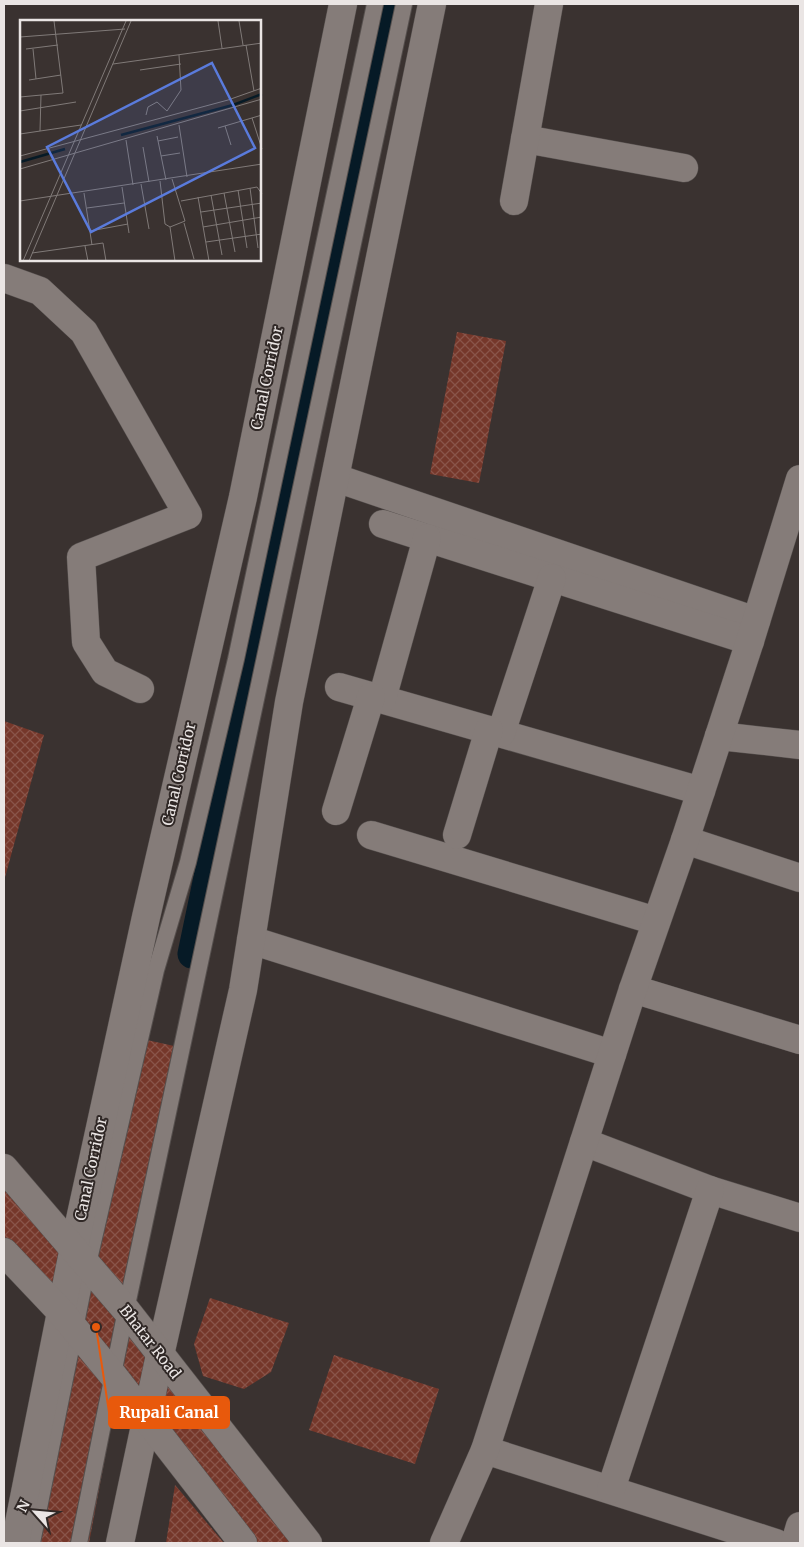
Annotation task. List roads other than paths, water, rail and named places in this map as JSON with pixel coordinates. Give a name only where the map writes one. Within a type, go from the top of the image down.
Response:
[{"type":"street","name":"Canal Corridor","points":[[15,1543],[81,1256],[146,917],[243,497],[343,4]]},
{"type":"street","points":[[120,1543],[160,1355],[243,990],[289,702],[432,4]]},
{"type":"street","points":[[514,201],[549,4]]},
{"type":"street","points":[[525,139],[684,168]]},
{"type":"street","points":[[4,278],[40,292],[84,332],[188,515],[81,557],[86,642],[105,672],[140,689]]},
{"type":"street","points":[[336,478],[753,631]]},
{"type":"street","points":[[444,1543],[485,1450],[633,989],[719,736],[800,479]]},
{"type":"street","points":[[383,524],[552,578],[753,631]]},
{"type":"street","points":[[336,811],[377,698],[427,538]]},
{"type":"street","points":[[457,835],[552,578]]},
{"type":"street","points":[[339,687],[701,791]]},
{"type":"street","points":[[719,736],[800,745]]},
{"type":"street","points":[[371,835],[656,921]]},
{"type":"street","points":[[685,840],[800,878]]},
{"type":"street","points":[[251,940],[612,1054]]},
{"type":"street","points":[[633,989],[800,1040]]},
{"type":"street","points":[[584,1142],[710,1190],[800,1218]]},
{"type":"street","name":"Bhatar Road","points":[[4,1168],[126,1310],[308,1543]]},
{"type":"street","points":[[611,1489],[710,1190]]},
{"type":"street","points":[[4,1252],[67,1320],[112,1374],[243,1543]]},
{"type":"street","points":[[485,1450],[776,1543]]},
{"type":"street","points":[[795,1543],[800,1526]]},
{"type":"lane","points":[[81,1256],[156,970],[188,862],[236,659],[375,4]]},
{"type":"lane","points":[[79,1543],[112,1374],[404,4]]},
{"type":"lane","points":[[32,1543],[67,1320]]},
{"type":"waterway","points":[[192,954],[391,4]]},
{"type":"place","name":"Rupali Canal","points":[[96,1327]]}]
